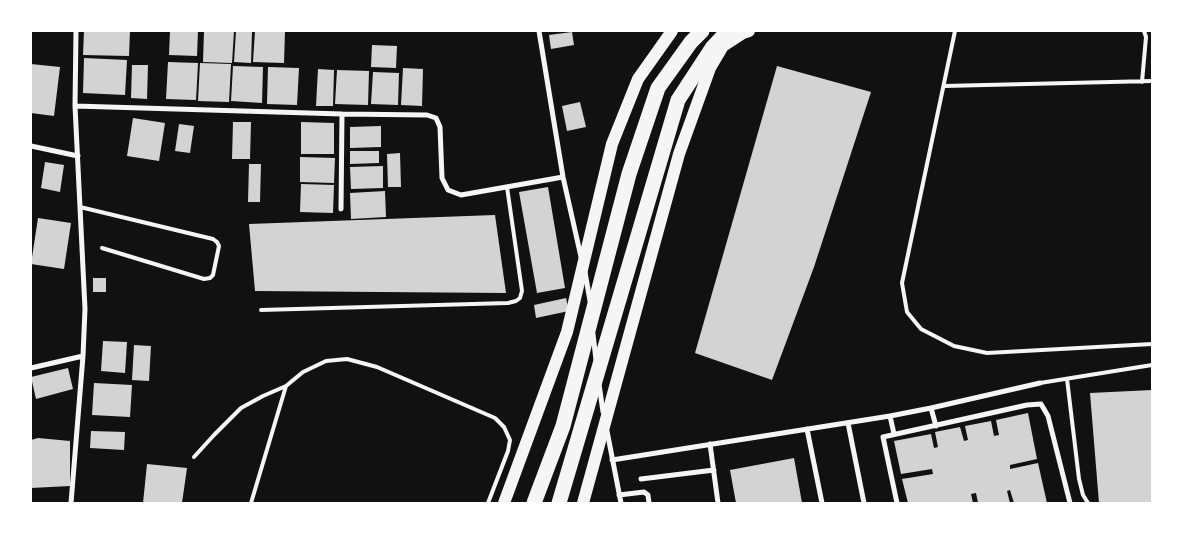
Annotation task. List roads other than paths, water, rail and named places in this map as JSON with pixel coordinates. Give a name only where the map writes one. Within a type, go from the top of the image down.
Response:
[{"type":"highway","points":[[534,503],[563,426],[629,174],[658,88],[691,42],[702,31]]},
{"type":"highway","points":[[559,503],[678,100],[712,48],[728,31]]},
{"type":"main road","points":[[504,503],[567,332],[612,144],[638,79],[672,31]]},
{"type":"main road","points":[[583,503],[679,154],[710,68],[723,46],[749,31]]},
{"type":"street","points":[[71,503],[83,356],[84,309],[78,156],[74,106],[76,31]]},
{"type":"street","points":[[539,31],[563,177],[589,292],[602,402],[621,503]]},
{"type":"street","points":[[74,106],[427,115],[436,118],[440,127],[442,178],[448,190],[461,195],[563,177]]},
{"type":"street","points":[[342,114],[342,209]]},
{"type":"street","points":[[31,146],[78,156]]},
{"type":"street","points":[[31,368],[83,356]]},
{"type":"street","points":[[612,460],[890,416],[1040,383]]},
{"type":"street","points":[[897,503],[882,441],[883,437],[1027,405],[1041,404],[1048,416],[1070,503]]},
{"type":"street","points":[[931,408],[936,426]]},
{"type":"street","points":[[890,416],[894,434]]},
{"type":"street","points":[[848,423],[864,503]]},
{"type":"street","points":[[807,429],[822,503]]},
{"type":"street","points":[[710,444],[718,503]]},
{"type":"street","points":[[641,479],[714,470]]},
{"type":"street","points":[[619,495],[644,492],[648,495],[649,503]]},
{"type":"lane","points":[[955,31],[902,283],[907,312],[921,329],[954,346],[987,353],[1152,344]]},
{"type":"lane","points":[[1142,82],[1146,37],[1144,31]]},
{"type":"lane","points":[[1146,37],[1150,31]]},
{"type":"lane","points":[[944,86],[1152,81]]},
{"type":"lane","points":[[261,310],[516,302],[522,292],[507,187]]},
{"type":"lane","points":[[80,207],[213,239],[219,246],[213,275],[210,278],[204,279],[102,248]]},
{"type":"lane","points":[[194,457],[242,408],[286,386],[304,372],[326,361],[346,359],[377,367],[495,418],[504,427],[510,440],[508,451],[488,503]]},
{"type":"lane","points":[[1040,383],[1152,365]]},
{"type":"lane","points":[[1066,379],[1080,479],[1083,494],[1088,503]]},
{"type":"lane","points":[[251,503],[286,386]]}]
